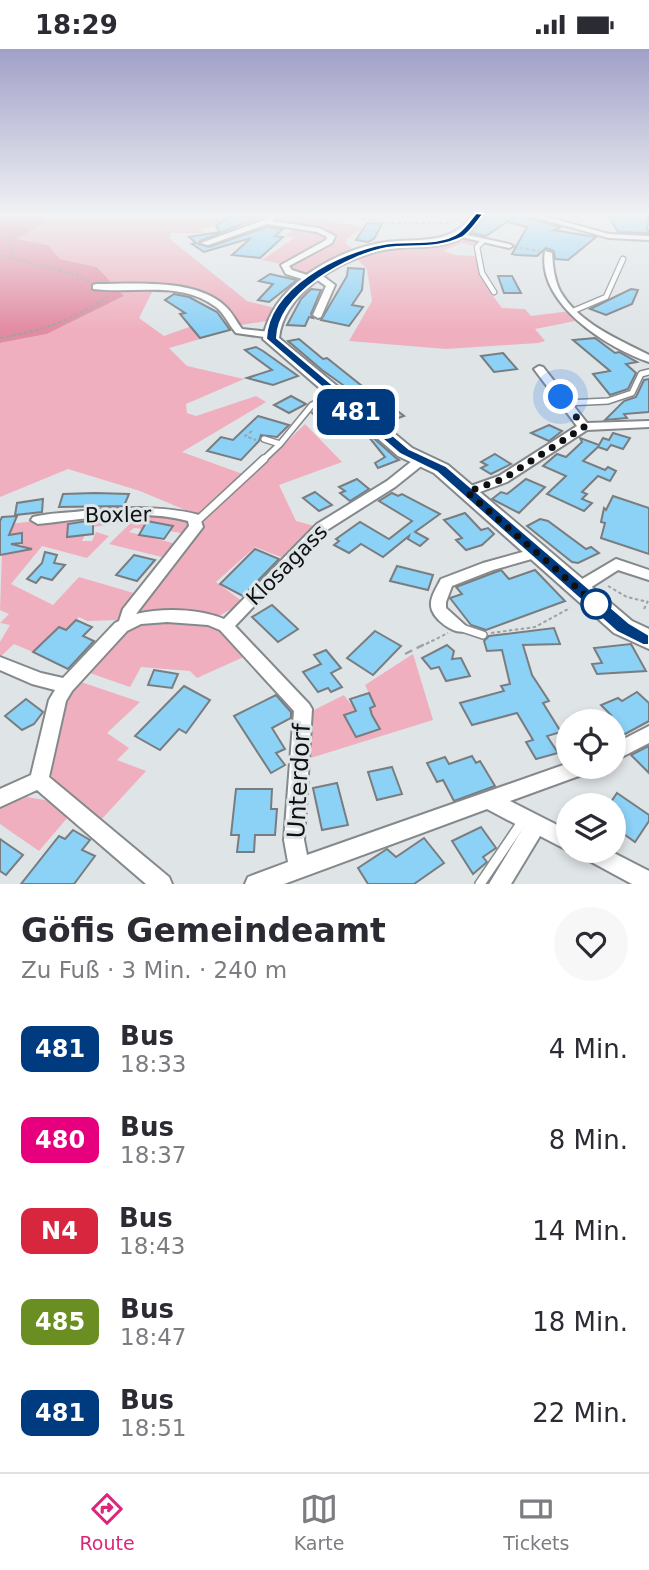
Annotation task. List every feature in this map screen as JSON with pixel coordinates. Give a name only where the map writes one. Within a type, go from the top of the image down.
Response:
[{"type":"main road","points":[[365,253],[314,277],[285,302],[271,335],[274,344],[405,452],[442,469],[630,633],[649,640]]},
{"type":"street","points":[[307,253],[285,265],[289,272],[314,277],[331,285],[318,315]]},
{"type":"street","points":[[547,253],[551,279],[583,324],[649,359]]},
{"type":"street","points":[[96,287],[193,293],[218,304],[239,331],[271,335]]},
{"type":"street","points":[[539,369],[584,427]]},
{"type":"street","points":[[467,492],[503,479],[584,427],[649,424]]},
{"type":"street","name":"Klosagass","points":[[226,626],[322,527],[391,484],[421,460]]},
{"type":"street","name":"Boxler","points":[[38,520],[90,513],[147,513],[188,515],[197,521]]},
{"type":"street","points":[[127,622],[128,613],[196,527],[197,521]]},
{"type":"street","points":[[459,627],[439,610],[438,602],[446,583],[488,566],[537,554]]},
{"type":"street","points":[[581,592],[616,564],[649,575]]},
{"type":"street","points":[[39,780],[58,700],[66,686],[127,622],[139,618],[190,616],[226,626]]},
{"type":"street","name":"Unterdorf","points":[[226,626],[303,709],[294,840],[299,869]]},
{"type":"street","points":[[0,663],[38,679],[66,686]]},
{"type":"street","points":[[626,746],[649,734]]},
{"type":"street","name":"Unterdorf","points":[[255,884],[556,776]]},
{"type":"street","points":[[0,798],[39,780]]},
{"type":"street","points":[[39,780],[162,884]]},
{"type":"street","points":[[488,800],[556,835]]},
{"type":"street","points":[[499,884],[529,823]]},
{"type":"street","points":[[613,863],[649,882]]},
{"type":"lane","points":[[478,253],[482,273],[494,292]]},
{"type":"lane","points":[[573,311],[606,297],[623,259]]},
{"type":"lane","points":[[566,403],[608,401],[632,393],[641,374],[649,372]]},
{"type":"lane","points":[[197,521],[280,444],[312,405],[335,395]]},
{"type":"lane","points":[[264,439],[280,444]]},
{"type":"lane","points":[[459,627],[483,635]]},
{"type":"lane","points":[[480,884],[529,823]]},
{"type":"path","points":[[13,253],[13,257]]},
{"type":"path","points":[[0,255],[77,275],[96,287]]},
{"type":"path","points":[[0,338],[44,331],[94,308],[110,294],[106,287]]},
{"type":"path","points":[[483,635],[535,627],[581,592],[622,595],[648,601],[644,609]]},
{"type":"path","points":[[405,654],[459,627]]},
{"type":"shaded area","points":[[0,253],[55,253],[60,259],[97,267],[124,296],[47,334],[0,343]]},
{"type":"shaded area","points":[[55,253],[187,253],[247,301],[275,308],[266,321],[235,326],[220,302],[199,292],[155,286],[139,318],[164,336],[192,326],[200,339],[169,348],[187,366],[244,379],[186,404],[187,413],[196,416],[256,396],[266,402],[182,452],[251,477],[305,424],[342,462],[279,485],[296,521],[318,527],[286,559],[255,547],[216,582],[243,602],[219,616],[171,609],[136,615],[134,610],[204,522],[202,517],[140,491],[68,469],[0,497],[0,343],[47,334],[124,296],[97,267],[60,259]]},
{"type":"shaded area","points":[[272,253],[302,253],[282,264],[262,260]]},
{"type":"shaded area","points":[[308,253],[354,253],[332,266],[313,273],[295,272],[287,267]]},
{"type":"shaded area","points":[[375,253],[449,253],[476,256],[490,292],[502,308],[525,309],[531,316],[570,311],[575,321],[535,329],[545,341],[538,343],[446,349],[349,341],[372,301],[367,269],[358,260],[359,256]]},
{"type":"shaded area","points":[[90,515],[124,518],[119,523],[93,527],[93,521],[67,537],[85,535],[82,541],[92,541],[96,532],[109,536],[87,558],[42,546],[11,584],[53,605],[79,577],[137,594],[118,620],[87,621],[79,617],[66,630],[59,627],[33,652],[14,644],[0,657],[0,642],[10,625],[0,623],[9,614],[0,610],[2,555],[22,550],[22,533],[3,536],[0,525]]},
{"type":"shaded area","points":[[138,516],[185,518],[191,523],[181,533],[169,531],[172,525],[148,521],[143,529],[134,528],[129,532],[173,543],[175,546],[166,558],[109,544]]},
{"type":"shaded area","points":[[175,619],[212,625],[248,655],[197,678],[190,671],[141,667],[130,687],[87,672],[124,633],[143,624]]},
{"type":"shaded area","points":[[413,654],[433,720],[304,760],[308,713],[344,695],[356,711],[345,715],[356,737],[379,729],[370,708],[375,705],[365,685]]},
{"type":"shaded area","points":[[78,681],[140,702],[107,733],[129,748],[117,760],[146,771],[99,822],[63,792],[51,772],[57,730]]},
{"type":"shaded area","points":[[27,797],[50,801],[68,817],[39,851],[0,824],[0,807]]},
{"type":"building","points":[[234,253],[266,253],[260,258],[232,255]]},
{"type":"building","points":[[513,253],[540,253],[537,256]]},
{"type":"building","points":[[554,253],[577,253],[568,260],[555,259]]},
{"type":"building","points":[[348,268],[364,269],[362,290],[352,305],[363,307],[349,326],[321,320],[347,276]]},
{"type":"building","points":[[270,274],[297,280],[269,302],[258,300],[273,284],[259,281]]},
{"type":"building","points":[[498,276],[512,276],[521,293],[504,293]]},
{"type":"building","points":[[311,289],[321,290],[311,314],[313,318],[309,317],[305,326],[287,325],[301,299]]},
{"type":"building","points":[[631,289],[638,290],[632,304],[606,315],[590,309]]},
{"type":"building","points":[[174,294],[189,297],[217,312],[230,330],[200,338],[180,314],[185,313],[165,300]]},
{"type":"building","points":[[595,338],[615,353],[619,352],[637,362],[626,364],[636,373],[628,389],[610,395],[593,374],[610,371],[573,340]]},
{"type":"building","points":[[299,339],[362,386],[350,390],[288,341]]},
{"type":"building","points":[[256,347],[298,376],[273,385],[247,378],[272,370],[245,350]]},
{"type":"building","points":[[503,353],[517,369],[494,372],[481,356]]},
{"type":"building","points":[[649,379],[649,412],[624,414],[627,418],[605,420],[624,401],[636,397],[644,380]]},
{"type":"building","points":[[291,396],[306,404],[289,413],[274,405]]},
{"type":"building","points":[[386,402],[404,416],[390,421],[372,407]]},
{"type":"building","points":[[333,403],[355,423],[332,430],[312,413]]},
{"type":"building","points":[[258,416],[289,425],[277,437],[261,435],[259,441],[241,460],[207,451],[221,437],[233,440]]},
{"type":"building","points":[[549,425],[562,431],[549,441],[531,433]]},
{"type":"building","points":[[360,426],[399,460],[378,468],[375,463],[385,457]]},
{"type":"building","points":[[613,433],[630,438],[623,449],[611,445],[607,450],[598,447],[583,461],[605,470],[608,467],[616,471],[610,481],[598,476],[582,492],[587,494],[582,499],[592,503],[584,511],[547,494],[566,476],[543,466],[557,454],[566,457],[582,442],[580,438],[599,445],[603,438],[609,440]]},
{"type":"building","points":[[495,454],[511,464],[491,474],[481,468],[487,465],[481,462]]},
{"type":"building","points":[[357,479],[369,489],[350,501],[340,493],[345,491],[339,487]]},
{"type":"building","points":[[526,479],[545,487],[519,513],[492,499],[501,492],[507,494]]},
{"type":"building","points":[[315,492],[332,505],[319,511],[303,498]]},
{"type":"building","points":[[392,493],[398,496],[402,494],[440,514],[415,532],[428,539],[420,546],[408,539],[409,536],[383,557],[361,544],[349,553],[334,545],[339,541],[336,539],[360,522],[389,539],[412,521],[379,501]]},
{"type":"building","points":[[63,494],[129,494],[124,506],[59,507]]},
{"type":"building","points":[[613,496],[649,508],[649,554],[601,538],[605,523],[601,522],[604,508],[606,510]]},
{"type":"building","points":[[43,499],[42,512],[15,515],[17,503]]},
{"type":"building","points":[[465,513],[481,530],[488,528],[494,534],[482,545],[466,550],[456,540],[462,538],[444,520]]},
{"type":"building","points":[[17,516],[9,535],[22,533],[22,543],[11,544],[32,549],[0,555],[0,521],[2,517]]},
{"type":"building","points":[[540,519],[548,521],[586,549],[591,547],[599,553],[578,563],[572,562],[527,526]]},
{"type":"building","points":[[93,520],[93,534],[67,537],[68,524]]},
{"type":"building","points":[[147,521],[173,526],[164,539],[139,535]]},
{"type":"building","points":[[255,549],[279,559],[243,596],[220,584]]},
{"type":"building","points":[[45,552],[57,555],[54,563],[65,565],[52,580],[41,577],[36,583],[27,579],[42,563]]},
{"type":"building","points":[[134,555],[155,560],[137,581],[116,575]]},
{"type":"building","points":[[397,566],[433,575],[428,590],[390,581]]},
{"type":"building","points":[[501,570],[509,579],[535,570],[565,601],[486,630],[471,625],[450,598],[462,594],[456,587]]},
{"type":"building","points":[[272,605],[298,629],[278,642],[252,617]]},
{"type":"building","points":[[76,620],[92,627],[83,636],[94,641],[68,669],[33,652],[59,627],[66,630]]},
{"type":"building","points":[[554,628],[560,644],[523,645],[532,675],[549,701],[543,703],[556,724],[556,733],[547,736],[556,754],[536,759],[526,742],[533,740],[517,713],[472,725],[460,703],[504,691],[501,686],[510,684],[502,650],[487,651],[484,641],[489,636]]},
{"type":"building","points":[[375,631],[401,646],[373,675],[347,658]]},
{"type":"building","points":[[631,644],[646,671],[597,674],[592,664],[602,663],[594,648]]},
{"type":"building","points":[[447,645],[454,651],[452,659],[461,658],[470,676],[446,681],[439,667],[431,669],[422,658]]},
{"type":"building","points":[[326,650],[341,668],[331,673],[342,687],[331,692],[328,688],[318,692],[303,672],[321,664],[314,655]]},
{"type":"building","points":[[154,670],[178,674],[172,688],[148,685]]},
{"type":"building","points":[[184,686],[210,700],[186,733],[179,729],[160,750],[135,736]]},
{"type":"building","points":[[637,692],[649,703],[649,721],[626,733],[626,709],[605,709],[601,705],[618,698],[622,701]]},
{"type":"building","points":[[369,693],[375,706],[370,708],[372,715],[380,729],[356,737],[344,715],[356,711],[350,699]]},
{"type":"building","points":[[276,695],[291,712],[291,718],[272,728],[285,749],[276,753],[285,765],[271,773],[234,716]]},
{"type":"building","points":[[26,699],[43,712],[34,724],[22,730],[5,716]]},
{"type":"building","points":[[649,746],[649,773],[631,755]]},
{"type":"building","points":[[472,756],[476,763],[480,761],[495,786],[454,801],[443,780],[437,782],[427,763],[445,757],[449,764]]},
{"type":"building","points":[[392,767],[402,794],[377,800],[368,772]]},
{"type":"building","points":[[337,783],[348,825],[322,830],[313,788]]},
{"type":"building","points":[[236,789],[272,789],[271,809],[277,809],[275,835],[255,835],[254,852],[237,852],[239,835],[231,835]]},
{"type":"building","points":[[626,799],[649,815],[649,821],[635,842],[626,836]]},
{"type":"building","points":[[481,827],[496,848],[483,857],[487,862],[473,874],[452,841]]},
{"type":"building","points":[[73,830],[90,840],[82,850],[95,856],[74,884],[21,884],[59,836],[65,839]]},
{"type":"building","points":[[424,838],[444,863],[414,884],[368,884],[358,868],[387,849],[396,857]]},
{"type":"building","points":[[0,839],[23,855],[6,875],[0,871]]},
{"type":"bus line","name":"481","points":[[361,253],[300,286],[285,302],[272,328],[271,339],[274,344],[405,452],[442,469],[507,529],[630,633],[649,640]]},
{"type":"route","points":[[561,397],[584,427],[503,479],[467,492],[598,606],[596,604]]}]
